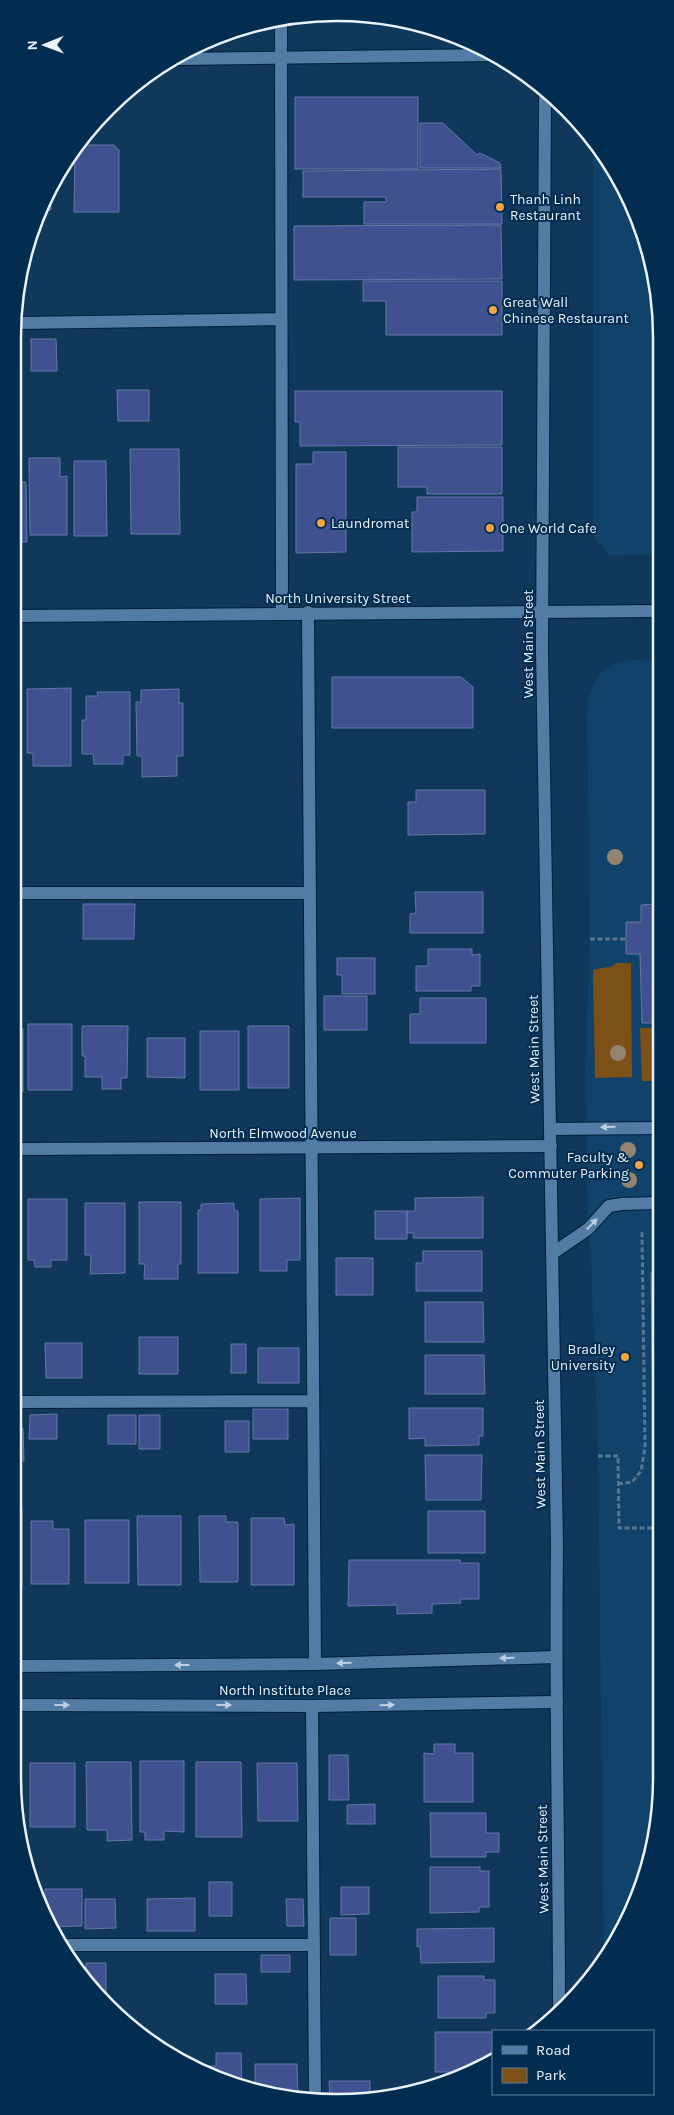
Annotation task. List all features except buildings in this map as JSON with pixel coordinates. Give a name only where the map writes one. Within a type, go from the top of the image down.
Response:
[{"type":"main road","points":[[281,26],[282,613]]},
{"type":"main road","points":[[189,59],[282,56],[479,55]]},
{"type":"main road","name":"West Main Street","points":[[545,100],[542,612],[557,1546],[558,2003]]},
{"type":"main road","points":[[22,323],[281,319]]},
{"type":"main road","name":"North University Street","points":[[21,616],[653,610]]},
{"type":"main road","points":[[308,612],[315,1664]]},
{"type":"main road","points":[[21,894],[310,893]]},
{"type":"main road","points":[[551,1129],[653,1128]]},
{"type":"main road","name":"North Elmwood Avenue","points":[[21,1148],[551,1146]]},
{"type":"main road","points":[[552,1253],[588,1229],[608,1206],[653,1202]]},
{"type":"main road","points":[[21,1402],[313,1401]]},
{"type":"main road","name":"North Institute Place","points":[[21,1666],[315,1664],[556,1657]]},
{"type":"main road","name":"North Institute Place","points":[[21,1705],[312,1706],[557,1702]]},
{"type":"main road","points":[[312,1706],[315,2093]]},
{"type":"main road","points":[[70,1946],[314,1945]]},
{"type":"path","points":[[590,940],[626,939]]},
{"type":"path","points":[[618,1484],[632,1482],[641,1471],[645,1448],[642,1231]]},
{"type":"path","points":[[598,1456],[618,1456],[619,1528],[653,1528]]},
{"type":"shaded area","points":[[593,152],[610,179],[629,216],[647,275],[653,337],[653,554],[610,555],[593,536]]},
{"type":"shaded area","name":"Bradley University","points":[[631,659],[653,661],[653,1778],[650,1819],[642,1860],[629,1899],[604,1946],[598,1456],[591,1257],[588,1229],[585,1069],[590,939],[587,714],[588,699],[594,684],[603,671],[615,664]]},
{"type":"green space","points":[[616,963],[631,963],[632,1077],[595,1078],[593,970],[613,966]]},
{"type":"green space","points":[[640,1028],[653,1028],[653,1081],[642,1081]]},
{"type":"place","name":"Thanh Linh Restaurant","points":[[500,207]]},
{"type":"place","name":"Great Wall Chinese Restaurant","points":[[493,310]]},
{"type":"place","name":"Laundromat","points":[[321,523]]},
{"type":"place","name":"One World Cafe","points":[[490,528]]},
{"type":"place","name":"Faculty & Commuter Parking","points":[[639,1165]]},
{"type":"place","name":"Bradley University","points":[[625,1357]]}]
